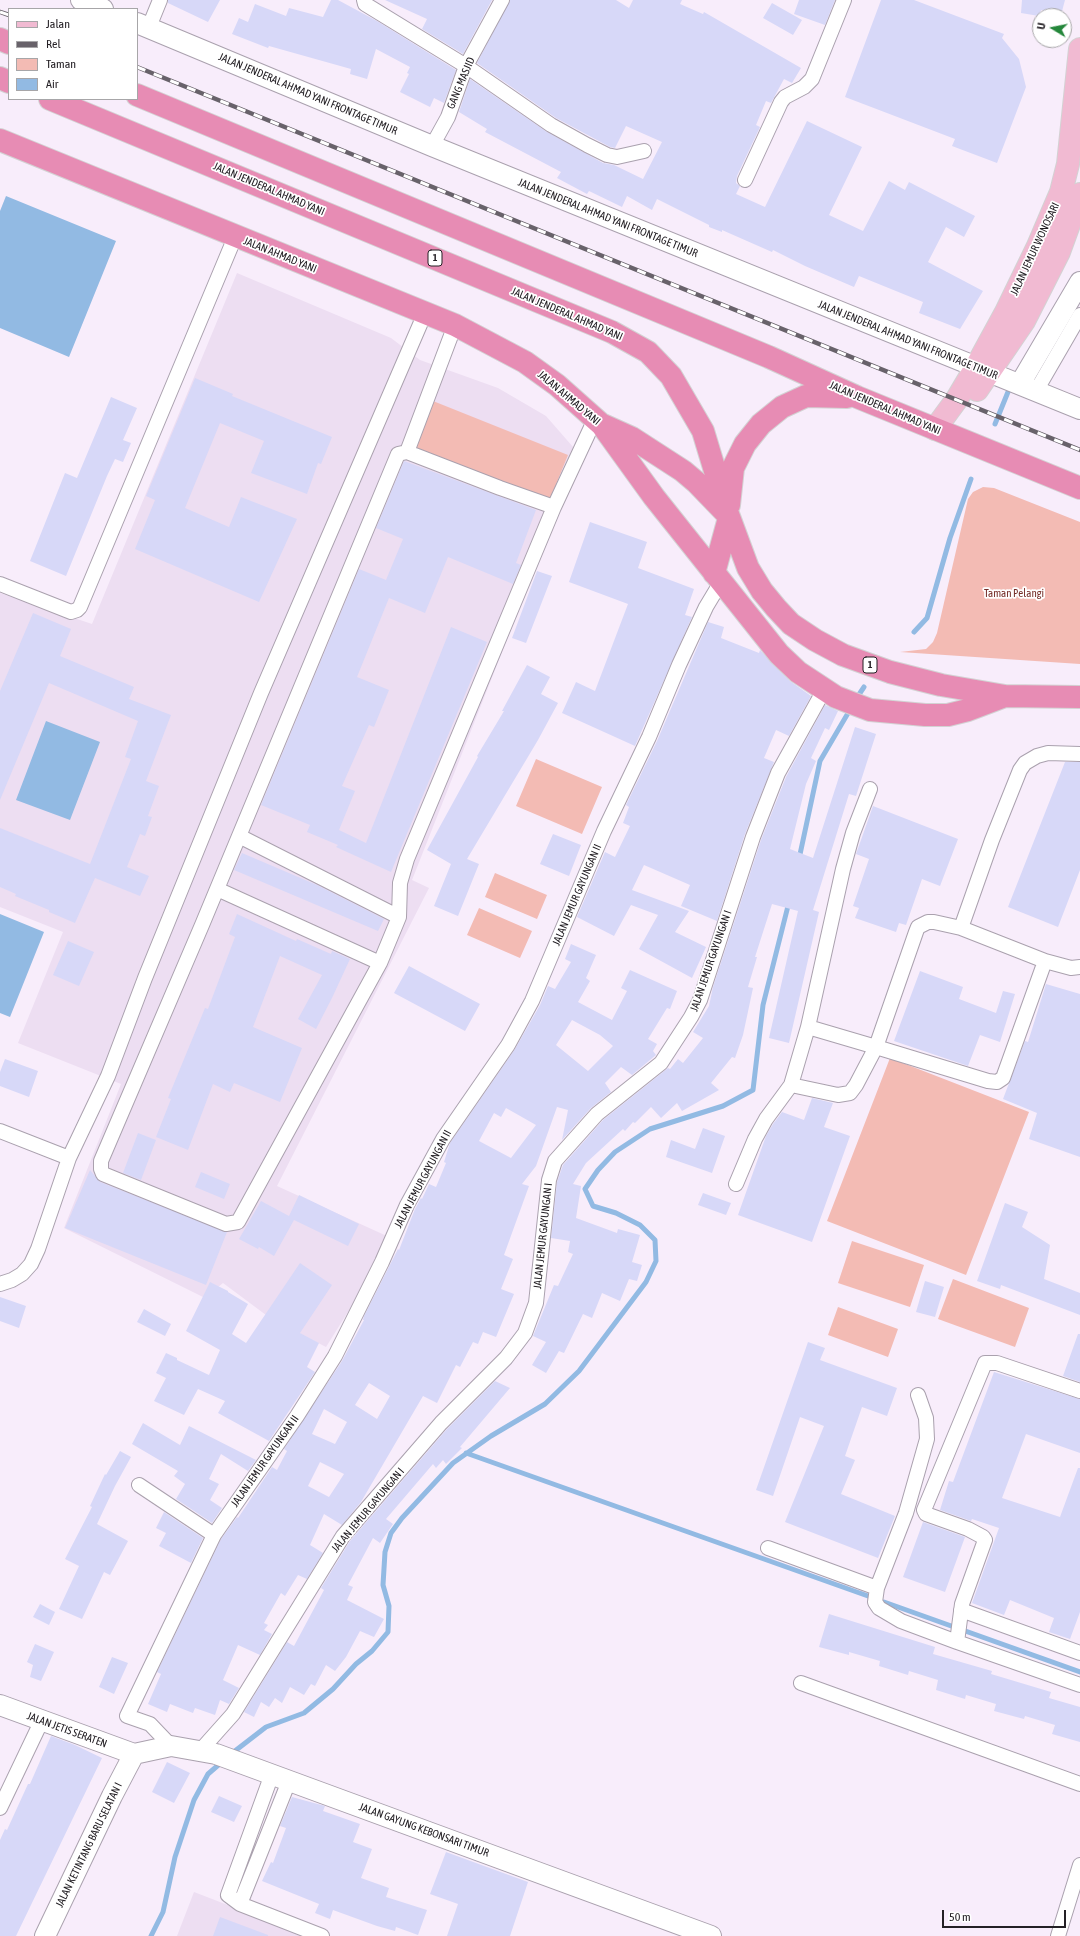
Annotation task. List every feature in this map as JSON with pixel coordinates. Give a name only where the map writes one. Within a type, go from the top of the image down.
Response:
[{"type":"highway","name":"JALAN JENDERAL AHMAD YANI","points":[[138,95],[762,354],[857,397],[947,435],[1080,488]]},
{"type":"highway","name":"JALAN JENDERAL AHMAD YANI","points":[[52,100],[612,332],[648,352],[671,376],[703,431],[728,516],[748,568],[762,591],[791,624],[815,640],[843,655],[890,672],[941,685],[1005,696],[1080,697]]},
{"type":"highway","name":"JALAN AHMAD YANI","points":[[0,140],[235,237],[455,325],[525,362],[557,385],[599,422],[654,497],[779,654],[798,672],[824,690],[844,701],[870,710],[902,714],[948,714],[968,710],[1005,696]]},
{"type":"highway","points":[[718,578],[728,516],[733,468],[745,444],[761,424],[782,407],[806,396],[857,397]]},
{"type":"highway","points":[[599,422],[632,438],[683,471],[696,482],[728,516]]},
{"type":"main road","name":"JALAN JEMUR WONOSARI","points":[[983,370],[1061,192],[1068,164],[1080,49]]},
{"type":"main road","name":"JALAN JEMUR WONOSARI","points":[[947,435],[957,399],[1024,321],[1059,252],[1080,194]]},
{"type":"street","points":[[80,0],[100,8]]},
{"type":"street","points":[[143,25],[160,0]]},
{"type":"street","points":[[364,0],[365,4],[466,66],[551,125],[594,149],[607,155],[617,157],[644,151]]},
{"type":"street","name":"GANG MASJID","points":[[432,146],[448,117],[466,66],[502,0]]},
{"type":"street","points":[[745,180],[785,97],[804,87],[812,79],[844,0]]},
{"type":"street","name":"JALAN JENDERAL AHMAD YANI FRONTAGE TIMUR","points":[[143,25],[432,146],[1080,409]]},
{"type":"street","points":[[0,584],[71,612],[80,607],[235,237]]},
{"type":"street","points":[[1028,388],[1080,282]]},
{"type":"street","points":[[0,1284],[12,1280],[22,1274],[31,1264],[38,1249],[69,1158],[108,1076],[145,978],[261,693],[425,313]]},
{"type":"street","points":[[1028,388],[1080,315]]},
{"type":"street","points":[[407,452],[455,325]]},
{"type":"street","points":[[554,507],[407,452],[398,454],[217,889],[101,1161],[100,1167],[104,1174],[226,1224],[238,1222],[380,963],[399,917],[400,883],[407,859],[554,507],[599,422]]},
{"type":"street","name":"JALAN JEMUR GAYUNGAN II","points":[[171,1746],[150,1724],[127,1716],[214,1535],[297,1416],[335,1356],[382,1262],[407,1206],[443,1139],[508,1045],[532,1000],[604,831],[649,737],[718,578]]},
{"type":"street","name":"JALAN JEMUR GAYUNGAN I","points":[[208,1752],[343,1536],[441,1423],[506,1358],[525,1333],[536,1302],[548,1187],[555,1161],[597,1114],[662,1063],[692,1017],[700,1000],[753,837],[778,773],[824,690]]},
{"type":"street","points":[[961,928],[992,840],[1020,770],[1025,764],[1037,756],[1048,753],[1080,754]]},
{"type":"street","points":[[736,1184],[755,1139],[766,1119],[791,1086],[808,1027],[843,869],[853,833],[870,789]]},
{"type":"street","points":[[239,836],[399,917]]},
{"type":"street","points":[[217,889],[380,963]]},
{"type":"street","points":[[791,1086],[838,1095],[850,1093],[856,1085],[876,1047],[918,927],[925,923],[934,922],[961,928],[1045,961],[1072,968],[1080,967]]},
{"type":"street","points":[[808,1027],[988,1081],[997,1082],[1003,1078],[1045,961]]},
{"type":"street","points":[[0,1131],[69,1158]]},
{"type":"street","points":[[958,1627],[984,1545],[984,1539],[968,1529],[926,1514],[924,1510],[984,1364],[989,1362],[997,1363],[1080,1391]]},
{"type":"street","points":[[918,1395],[926,1418],[927,1439],[906,1513],[877,1588],[875,1602],[879,1608],[901,1621],[958,1627],[1080,1653]]},
{"type":"street","points":[[139,1485],[214,1535]]},
{"type":"street","points":[[768,1548],[877,1588]]},
{"type":"street","points":[[958,1627],[1080,1685]]},
{"type":"street","points":[[801,1683],[1080,1784]]},
{"type":"street","name":"JALAN JETIS SERATEN","points":[[0,1705],[134,1754]]},
{"type":"street","points":[[0,1808],[42,1720]]},
{"type":"street","name":"JALAN GAYUNG KEBONSARI TIMUR","points":[[134,1754],[171,1746],[208,1752],[246,1764],[711,1936]]},
{"type":"street","name":"JALAN KETINTANG BARU SELATAN I","points":[[45,1936],[112,1796],[134,1754]]},
{"type":"street","points":[[281,1777],[228,1891],[229,1897],[240,1904],[322,1936]]},
{"type":"street","points":[[1058,1936],[1080,1864]]},
{"type":"shaded area","points":[[237,273],[391,338],[420,360],[498,388],[546,416],[580,455],[412,880],[429,888],[277,1186],[389,1237],[356,1299],[326,1347],[270,1318],[223,1283],[205,1298],[64,1228],[121,1084],[18,1043],[63,932],[0,907],[0,593],[92,624]]},
{"type":"shaded area","points":[[194,1892],[308,1936],[177,1936]]},
{"type":"green space","points":[[433,401],[568,455],[548,504],[413,451]]},
{"type":"green space","name":"Taman Pelangi","points":[[983,487],[994,488],[1080,522],[1080,664],[900,652],[926,649],[933,642],[937,633],[968,499],[973,492]]},
{"type":"green space","points":[[536,759],[602,787],[582,834],[516,806]]},
{"type":"green space","points":[[495,873],[547,895],[537,919],[485,897]]},
{"type":"green space","points":[[479,908],[532,931],[520,958],[467,935]]},
{"type":"green space","points":[[890,1058],[1029,1112],[966,1275],[827,1221]]},
{"type":"green space","points":[[852,1241],[924,1265],[910,1307],[838,1283]]},
{"type":"green space","points":[[953,1279],[1029,1308],[1015,1347],[938,1319]]},
{"type":"green space","points":[[838,1307],[898,1329],[888,1357],[828,1335]]},
{"type":"water","points":[[6,196],[116,241],[69,357],[0,328],[0,211]]},
{"type":"water","points":[[46,721],[100,742],[70,820],[16,800]]},
{"type":"water","points":[[0,914],[44,932],[10,1017],[0,1013]]},
{"type":"building","points":[[168,0],[220,0],[208,22],[168,3]]},
{"type":"building","points":[[331,0],[338,0],[377,21],[456,70],[444,103],[434,98],[430,107],[400,92],[409,74],[407,73],[410,67],[376,49],[367,79],[350,74],[351,69],[269,46],[268,48],[232,34],[239,18],[248,22],[255,4],[286,16],[289,8],[323,17]]},
{"type":"building","points":[[385,0],[492,0],[463,54],[422,29],[427,19]]},
{"type":"building","points":[[510,0],[616,0],[629,8],[633,0],[682,0],[680,4],[703,14],[704,12],[801,68],[792,83],[784,79],[771,103],[766,101],[756,125],[760,127],[737,176],[736,183],[740,186],[736,194],[765,207],[807,121],[862,147],[829,215],[863,231],[889,181],[905,190],[909,182],[975,216],[964,237],[946,227],[928,262],[983,291],[960,329],[919,313],[923,302],[859,276],[854,287],[805,266],[773,250],[772,252],[722,230],[722,232],[709,227],[709,225],[657,199],[652,210],[627,196],[622,207],[589,191],[587,194],[557,178],[561,172],[485,132],[487,129],[459,112],[470,79],[547,132],[603,163],[614,165],[643,179],[662,142],[626,126],[615,148],[610,147],[556,118],[477,63]]},
{"type":"building","points":[[799,0],[835,0],[825,25],[794,14]]},
{"type":"building","points":[[881,0],[914,0],[1004,34],[1002,38],[1019,59],[1026,87],[997,163],[952,146],[955,139],[845,97]]},
{"type":"building","points":[[1022,0],[1065,0],[1063,8],[1032,8],[1032,15],[1021,13]]},
{"type":"building","points":[[772,3],[802,20],[793,35],[763,18]]},
{"type":"building","points":[[195,378],[233,394],[232,396],[332,437],[321,464],[318,463],[307,494],[251,473],[264,441],[220,423],[185,508],[229,527],[241,497],[297,519],[259,602],[135,549],[155,500],[146,496]]},
{"type":"building","points":[[111,397],[137,408],[123,440],[131,443],[123,462],[115,459],[66,576],[30,561],[65,473],[77,478]]},
{"type":"building","points":[[404,461],[536,510],[516,563],[521,565],[513,584],[448,557],[425,613],[389,598],[357,677],[389,690],[374,727],[369,725],[342,786],[355,791],[339,830],[366,843],[451,627],[487,642],[391,872],[336,847],[338,845],[307,832],[310,825],[261,805],[359,569],[386,580],[403,539],[376,528]]},
{"type":"building","points":[[590,522],[647,542],[638,568],[694,589],[685,615],[692,617],[635,746],[562,713],[576,682],[595,691],[628,604],[569,582]]},
{"type":"building","points":[[537,571],[552,576],[526,643],[512,638]]},
{"type":"building","points":[[33,613],[71,629],[60,656],[134,687],[129,699],[171,715],[146,781],[159,786],[148,816],[152,817],[145,836],[140,834],[127,867],[149,876],[140,896],[95,878],[75,923],[15,896],[16,894],[0,887],[0,828],[90,864],[131,759],[125,757],[138,721],[49,683],[0,800],[0,691]]},
{"type":"building","points":[[708,622],[724,627],[721,638],[759,653],[760,650],[790,681],[811,696],[789,736],[776,730],[764,758],[774,762],[745,834],[717,921],[681,906],[690,885],[644,865],[632,890],[689,911],[675,932],[706,947],[692,978],[639,949],[658,915],[631,905],[614,936],[577,917],[605,852],[615,857],[630,826],[623,823],[629,807],[626,805],[657,741]]},
{"type":"building","points":[[527,665],[550,677],[541,694],[558,703],[538,740],[467,859],[479,864],[458,916],[434,906],[451,864],[427,850],[478,757],[477,756],[504,711],[502,711]]},
{"type":"building","points":[[825,705],[838,711],[829,730],[825,728],[811,758],[816,761],[806,784],[790,849],[813,858],[855,727],[876,734],[856,796],[849,794],[813,910],[819,912],[789,1043],[769,1038],[798,911],[772,904],[755,957],[757,957],[748,987],[753,988],[743,1035],[735,1058],[732,1057],[711,1083],[719,1090],[682,1111],[677,1103],[661,1118],[651,1107],[635,1123],[633,1122],[625,1131],[623,1129],[586,1163],[573,1184],[581,1186],[576,1218],[617,1233],[618,1229],[640,1235],[632,1262],[642,1265],[637,1281],[629,1279],[620,1301],[602,1293],[592,1318],[583,1314],[564,1353],[559,1351],[546,1373],[532,1365],[546,1342],[533,1336],[554,1285],[558,1286],[573,1254],[568,1252],[570,1241],[551,1238],[557,1182],[563,1165],[603,1120],[668,1068],[670,1069],[678,1059],[683,1063],[703,1038],[693,1032],[709,1006],[713,987],[761,840],[786,777]]},
{"type":"building","points":[[1065,762],[1080,762],[1080,870],[1058,927],[1008,907]]},
{"type":"building","points":[[873,806],[958,839],[940,886],[922,879],[906,925],[899,923],[896,932],[855,918],[859,908],[853,906],[869,859],[856,854]]},
{"type":"building","points":[[553,834],[581,845],[569,876],[540,864]]},
{"type":"building","points":[[242,853],[317,885],[384,919],[378,931],[234,870]]},
{"type":"building","points":[[237,914],[296,941],[297,939],[331,954],[332,951],[350,959],[316,1029],[298,1019],[322,975],[280,956],[253,1027],[302,1048],[280,1102],[234,1083],[230,1092],[213,1084],[188,1150],[156,1137],[171,1099],[168,1098],[205,1008],[208,1009],[235,937],[229,934]]},
{"type":"building","points":[[68,941],[94,952],[79,986],[53,975]]},
{"type":"building","points":[[571,944],[596,955],[586,978],[590,981],[578,1002],[612,1020],[627,991],[621,988],[630,970],[677,991],[670,1009],[667,1008],[648,1039],[657,1044],[653,1051],[656,1055],[632,1075],[621,1067],[605,1083],[611,1092],[591,1108],[562,1140],[568,1110],[557,1107],[536,1166],[522,1184],[529,1186],[504,1255],[513,1259],[501,1289],[514,1294],[496,1337],[483,1332],[478,1344],[473,1342],[460,1367],[456,1365],[437,1403],[423,1396],[361,1502],[342,1525],[324,1514],[310,1545],[323,1553],[307,1579],[298,1575],[285,1596],[281,1593],[264,1623],[268,1625],[264,1630],[272,1634],[260,1655],[238,1645],[223,1680],[239,1688],[229,1704],[220,1700],[215,1715],[195,1708],[193,1713],[170,1704],[167,1712],[148,1704],[161,1674],[157,1672],[221,1539],[237,1517],[238,1518],[272,1467],[277,1470],[287,1451],[284,1449],[342,1361],[364,1320],[364,1316],[398,1249],[399,1250],[415,1209],[421,1198],[422,1199],[429,1184],[436,1187],[446,1163],[444,1162],[450,1143],[515,1049],[540,1005],[548,986],[555,989],[571,962],[565,959]],"holes":[[[572,1020],[600,1035],[613,1046],[588,1071],[556,1045]],[[506,1108],[536,1125],[511,1158],[479,1141],[494,1113],[501,1117]],[[369,1383],[390,1396],[377,1419],[355,1405]],[[324,1409],[347,1422],[335,1444],[312,1434]],[[320,1462],[344,1474],[329,1497],[308,1486]]]},
{"type":"building","points":[[409,966],[480,1004],[465,1031],[394,993]]},
{"type":"building","points":[[920,971],[963,987],[959,999],[996,1013],[1003,991],[1015,994],[1000,1042],[980,1035],[968,1066],[894,1041]]},
{"type":"building","points":[[1046,984],[1080,994],[1080,1157],[1029,1139],[1037,1113],[1003,1099],[1025,1041],[1028,1042]]},
{"type":"building","points":[[5,1059],[38,1071],[29,1097],[0,1086],[0,1072]]},
{"type":"building","points":[[812,1098],[833,1103],[824,1127],[850,1136],[812,1242],[738,1215],[766,1136],[773,1124],[782,1112],[804,1120]]},
{"type":"building","points":[[703,1128],[725,1136],[712,1173],[666,1157],[671,1140],[695,1149]]},
{"type":"building","points":[[138,1133],[156,1140],[141,1180],[123,1173]]},
{"type":"building","points":[[90,1170],[100,1182],[227,1232],[206,1285],[65,1228]]},
{"type":"building","points":[[201,1172],[230,1184],[224,1199],[195,1187]]},
{"type":"building","points":[[703,1193],[731,1203],[726,1215],[698,1205]]},
{"type":"building","points":[[299,1195],[359,1224],[348,1246],[294,1220],[274,1256],[259,1247],[258,1249],[239,1239],[261,1201],[289,1216]]},
{"type":"building","points":[[1005,1203],[1028,1212],[1022,1227],[1050,1245],[1044,1279],[1080,1293],[1080,1315],[1001,1285],[1000,1289],[977,1281]]},
{"type":"building","points":[[300,1263],[332,1285],[300,1333],[319,1343],[307,1367],[315,1372],[269,1441],[218,1413],[225,1401],[198,1389],[184,1415],[154,1401],[166,1378],[156,1373],[166,1353],[177,1358],[177,1360],[209,1375],[220,1350],[186,1331],[210,1282],[228,1291],[248,1304],[232,1334],[246,1343]]},
{"type":"building","points":[[925,1281],[944,1287],[935,1317],[916,1312]]},
{"type":"building","points":[[0,1297],[26,1306],[19,1328],[0,1321]]},
{"type":"building","points":[[144,1309],[171,1324],[165,1336],[137,1322]]},
{"type":"building","points":[[1078,1334],[1080,1334],[1080,1382],[1063,1376]]},
{"type":"building","points":[[808,1342],[825,1348],[820,1360],[897,1388],[887,1416],[862,1407],[845,1456],[855,1460],[841,1494],[895,1516],[878,1558],[785,1522],[824,1426],[800,1417],[773,1496],[756,1490]]},
{"type":"building","points":[[994,1372],[1080,1399],[1080,1453],[1026,1434],[1002,1498],[1060,1517],[1078,1468],[1080,1468],[1080,1612],[1070,1639],[1049,1632],[1054,1618],[1010,1600],[1004,1615],[972,1603],[999,1528],[972,1519],[971,1521],[940,1510],[949,1481],[953,1482]]},
{"type":"building","points":[[495,1381],[510,1388],[460,1447],[462,1448],[446,1464],[443,1460],[436,1468],[433,1464],[386,1519],[393,1524],[380,1543],[373,1538],[348,1585],[353,1587],[347,1600],[384,1619],[374,1637],[360,1631],[346,1657],[335,1671],[326,1665],[315,1686],[311,1684],[304,1695],[290,1687],[282,1703],[275,1698],[269,1707],[261,1702],[254,1717],[244,1712],[287,1642],[294,1646],[324,1590],[321,1588],[350,1541],[447,1429]]},
{"type":"building","points":[[143,1423],[180,1445],[189,1426],[256,1460],[248,1471],[221,1454],[209,1479],[219,1484],[210,1500],[222,1508],[212,1523],[176,1499],[185,1484],[174,1476],[178,1471],[132,1444]]},
{"type":"building","points":[[120,1451],[131,1457],[97,1524],[128,1541],[110,1575],[104,1572],[82,1619],[59,1609],[79,1566],[65,1559],[92,1507],[90,1506],[105,1474],[106,1475]]},
{"type":"building","points":[[164,1512],[203,1538],[191,1563],[159,1546],[166,1533],[156,1528]]},
{"type":"building","points":[[923,1522],[965,1537],[945,1592],[903,1577]]},
{"type":"building","points":[[40,1604],[55,1612],[49,1625],[33,1617]]},
{"type":"building","points":[[829,1614],[935,1647],[933,1654],[992,1671],[991,1674],[1051,1692],[1049,1698],[1080,1707],[1080,1742],[1052,1734],[1055,1725],[1025,1716],[1024,1719],[994,1711],[996,1704],[966,1695],[965,1699],[936,1690],[938,1680],[909,1671],[908,1675],[879,1666],[880,1661],[849,1652],[849,1655],[819,1647]]},
{"type":"building","points":[[35,1644],[54,1652],[41,1681],[30,1677],[33,1665],[27,1662]]},
{"type":"building","points":[[112,1657],[128,1663],[114,1694],[99,1687]]},
{"type":"building","points":[[51,1736],[75,1745],[102,1758],[16,1936],[0,1936],[0,1840],[5,1829],[7,1830],[28,1784],[30,1784]]},
{"type":"building","points":[[167,1762],[190,1773],[174,1803],[152,1792]]},
{"type":"building","points":[[219,1796],[242,1806],[234,1822],[211,1812]]},
{"type":"building","points":[[292,1797],[325,1806],[323,1811],[360,1824],[353,1842],[372,1849],[361,1878],[389,1888],[386,1897],[427,1910],[418,1935],[396,1927],[395,1931],[377,1926],[333,1910],[330,1919],[315,1913],[319,1904],[262,1881],[271,1862],[273,1863],[286,1828],[280,1826]]},
{"type":"building","points":[[446,1852],[528,1882],[510,1936],[447,1936],[458,1904],[430,1894]]},
{"type":"building","points":[[220,1917],[268,1935],[268,1936],[213,1936]]},
{"type":"waterway","points":[[995,424],[1010,387]]},
{"type":"waterway","points":[[914,632],[927,618],[950,538],[971,479]]},
{"type":"waterway","points":[[856,699],[864,687]]},
{"type":"waterway","points":[[799,859],[820,761],[851,708]]},
{"type":"waterway","points":[[231,1754],[266,1727],[304,1713],[333,1689],[356,1664],[372,1651],[388,1632],[389,1606],[383,1585],[385,1552],[391,1533],[402,1518],[453,1463],[491,1436],[545,1404],[579,1371],[646,1282],[656,1261],[655,1240],[640,1225],[616,1213],[593,1206],[585,1189],[598,1170],[615,1152],[650,1129],[723,1106],[753,1090],[763,1005],[789,902]]},
{"type":"waterway","points":[[466,1453],[868,1596]]},
{"type":"waterway","points":[[884,1602],[1080,1672]]},
{"type":"waterway","points":[[151,1936],[163,1912],[175,1857],[194,1800],[208,1774],[223,1761]]},
{"type":"railway","points":[[0,12],[8,15]]},
{"type":"railway","points":[[138,67],[1080,450]]}]
